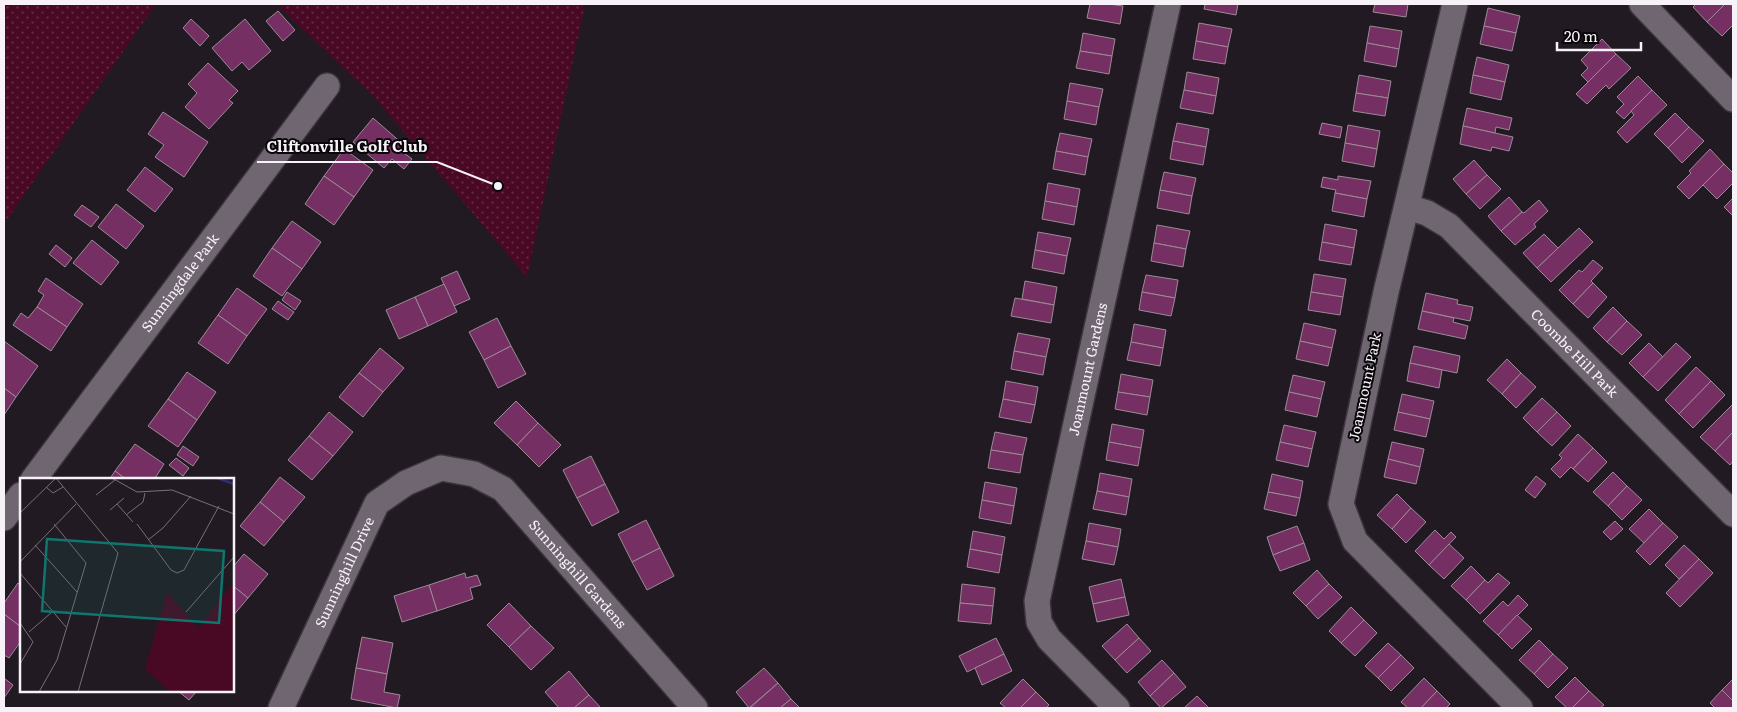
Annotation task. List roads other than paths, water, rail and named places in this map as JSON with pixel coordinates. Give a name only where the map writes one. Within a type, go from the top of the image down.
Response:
[{"type":"street","name":"Joanmount Gardens","points":[[1117,708],[1049,639],[1038,622],[1037,601],[1168,4]]},
{"type":"street","name":"Joanmount Park","points":[[1455,4],[1386,292],[1341,504],[1356,541],[1520,708]]},
{"type":"street","points":[[1642,4],[1733,99]]},
{"type":"street","name":"Sunningdale Park","points":[[34,478],[327,86]]},
{"type":"street","name":"Coombe Hill Park","points":[[1407,207],[1427,213],[1449,226],[1733,514]]},
{"type":"street","name":"Sunninghill Drive","points":[[282,708],[377,502],[406,483],[441,468]]},
{"type":"street","name":"Sunninghill Gardens","points":[[441,468],[474,474],[503,490],[695,708]]},
{"type":"street","points":[[4,518],[20,496]]},
{"type":"place","name":"Cliftonville Golf Club","points":[[498,186]]}]
